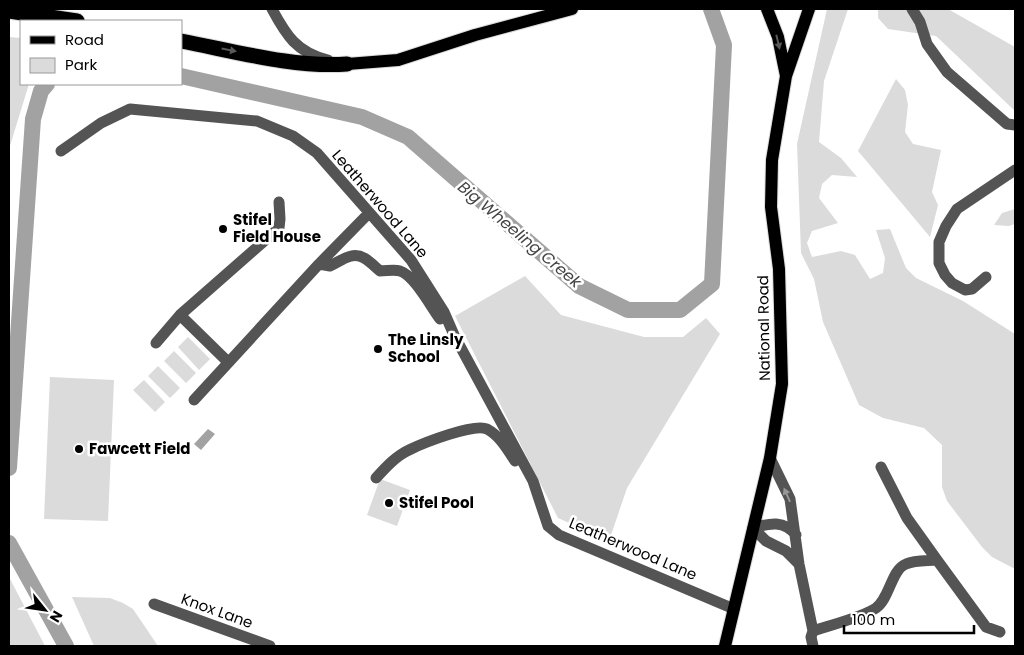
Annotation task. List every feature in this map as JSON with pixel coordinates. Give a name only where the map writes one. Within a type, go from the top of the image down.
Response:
[{"type":"highway","points":[[9,11],[70,20]]},
{"type":"highway","points":[[182,41],[294,62],[316,65],[347,64]]},
{"type":"main road","points":[[347,64],[398,60],[475,35],[572,9]]},
{"type":"main road","points":[[767,9],[778,37],[786,76]]},
{"type":"main road","name":"National Road","points":[[725,646],[770,458],[782,384],[779,269],[771,207],[772,160],[786,76],[809,9]]},
{"type":"street","points":[[272,9],[282,28],[299,48],[314,57],[347,64]]},
{"type":"street","points":[[912,9],[920,22],[927,44],[947,72],[1006,124],[1015,125]]},
{"type":"street","name":"Leatherwood Lane","points":[[61,151],[102,123],[130,109],[257,121],[293,136],[316,153],[412,260],[444,312],[454,335],[533,481],[548,526],[559,535],[734,609]]},
{"type":"street","points":[[986,277],[972,289],[966,290],[952,283],[945,275],[939,263],[939,242],[946,226],[957,209],[1015,170]]},
{"type":"street","points":[[156,343],[180,315],[279,228],[279,202]]},
{"type":"street","points":[[194,400],[369,213]]},
{"type":"street","points":[[320,264],[330,266],[347,257],[362,257],[380,271],[393,270],[403,272],[414,282],[446,327],[454,335]]},
{"type":"street","points":[[180,315],[228,362]]},
{"type":"street","points":[[376,478],[397,457],[409,450],[471,428],[485,428],[500,438],[538,496]]},
{"type":"street","points":[[770,458],[790,499],[799,564],[813,631],[811,637],[812,646]]},
{"type":"street","points":[[881,466],[907,518],[936,560],[986,627],[1000,632]]},
{"type":"street","points":[[754,528],[775,523],[788,527],[796,535]]},
{"type":"street","points":[[754,528],[770,544],[786,551],[799,564]]},
{"type":"street","points":[[770,544],[796,535]]},
{"type":"street","points":[[813,631],[876,608],[885,598],[901,566],[908,563],[936,560]]},
{"type":"street","name":"Knox Lane","points":[[154,604],[262,645]]},
{"type":"green space","points":[[827,9],[848,9],[824,81],[819,142],[841,158],[857,177],[832,175],[822,184],[819,198],[838,223],[812,231],[807,243],[812,257],[841,251],[855,255],[870,279],[883,273],[885,258],[876,230],[890,229],[906,268],[916,278],[963,301],[1015,334],[1015,569],[992,557],[982,547],[947,501],[942,487],[942,445],[924,428],[883,418],[859,405],[823,322],[814,279],[801,253],[797,144]]},
{"type":"green space","points":[[878,9],[948,9],[1015,47],[1015,111],[936,36],[888,29],[878,18]]},
{"type":"green space","points":[[9,37],[20,38],[20,85],[29,85],[9,149]]},
{"type":"green space","points":[[896,79],[905,90],[908,105],[905,132],[913,144],[941,150],[932,192],[938,205],[930,237],[858,151]]},
{"type":"green space","points":[[1015,209],[1015,224],[1009,226],[994,225],[1002,213]]},
{"type":"green space","points":[[525,276],[561,315],[644,337],[683,337],[706,318],[720,334],[627,488],[609,541],[558,518],[455,316]]},
{"type":"green space","points":[[188,337],[210,359],[199,370],[178,347]]},
{"type":"green space","points":[[174,351],[196,373],[186,383],[164,361]]},
{"type":"green space","points":[[158,366],[180,388],[170,398],[148,376]]},
{"type":"green space","name":"Fawcett Field","points":[[50,377],[114,380],[108,521],[44,519]]},
{"type":"green space","points":[[144,380],[165,402],[155,412],[133,390]]},
{"type":"green space","name":"Stifel Pool","points":[[380,479],[410,490],[397,526],[367,515]]},
{"type":"green space","points":[[9,577],[45,646],[9,646]]},
{"type":"green space","points":[[72,597],[110,598],[123,603],[133,609],[158,646],[94,646]]},
{"type":"shaded area","points":[[208,429],[215,434],[201,450],[194,444]]},
{"type":"waterway","name":"Big Wheeling Creek","points":[[182,76],[362,117],[408,137],[579,286],[628,310],[680,310],[712,284],[724,45],[711,9]]},
{"type":"waterway","name":"Big Wheeling Creek","points":[[9,468],[33,119],[41,91],[46,85]]},
{"type":"waterway","name":"Big Wheeling Creek","points":[[9,543],[66,646]]},
{"type":"place","name":"Stifel Field House","points":[[223,229]]},
{"type":"place","name":"The Linsly School","points":[[378,349]]},
{"type":"place","name":"Fawcett Field","points":[[79,449]]},
{"type":"place","name":"Stifel Pool","points":[[389,503]]}]
